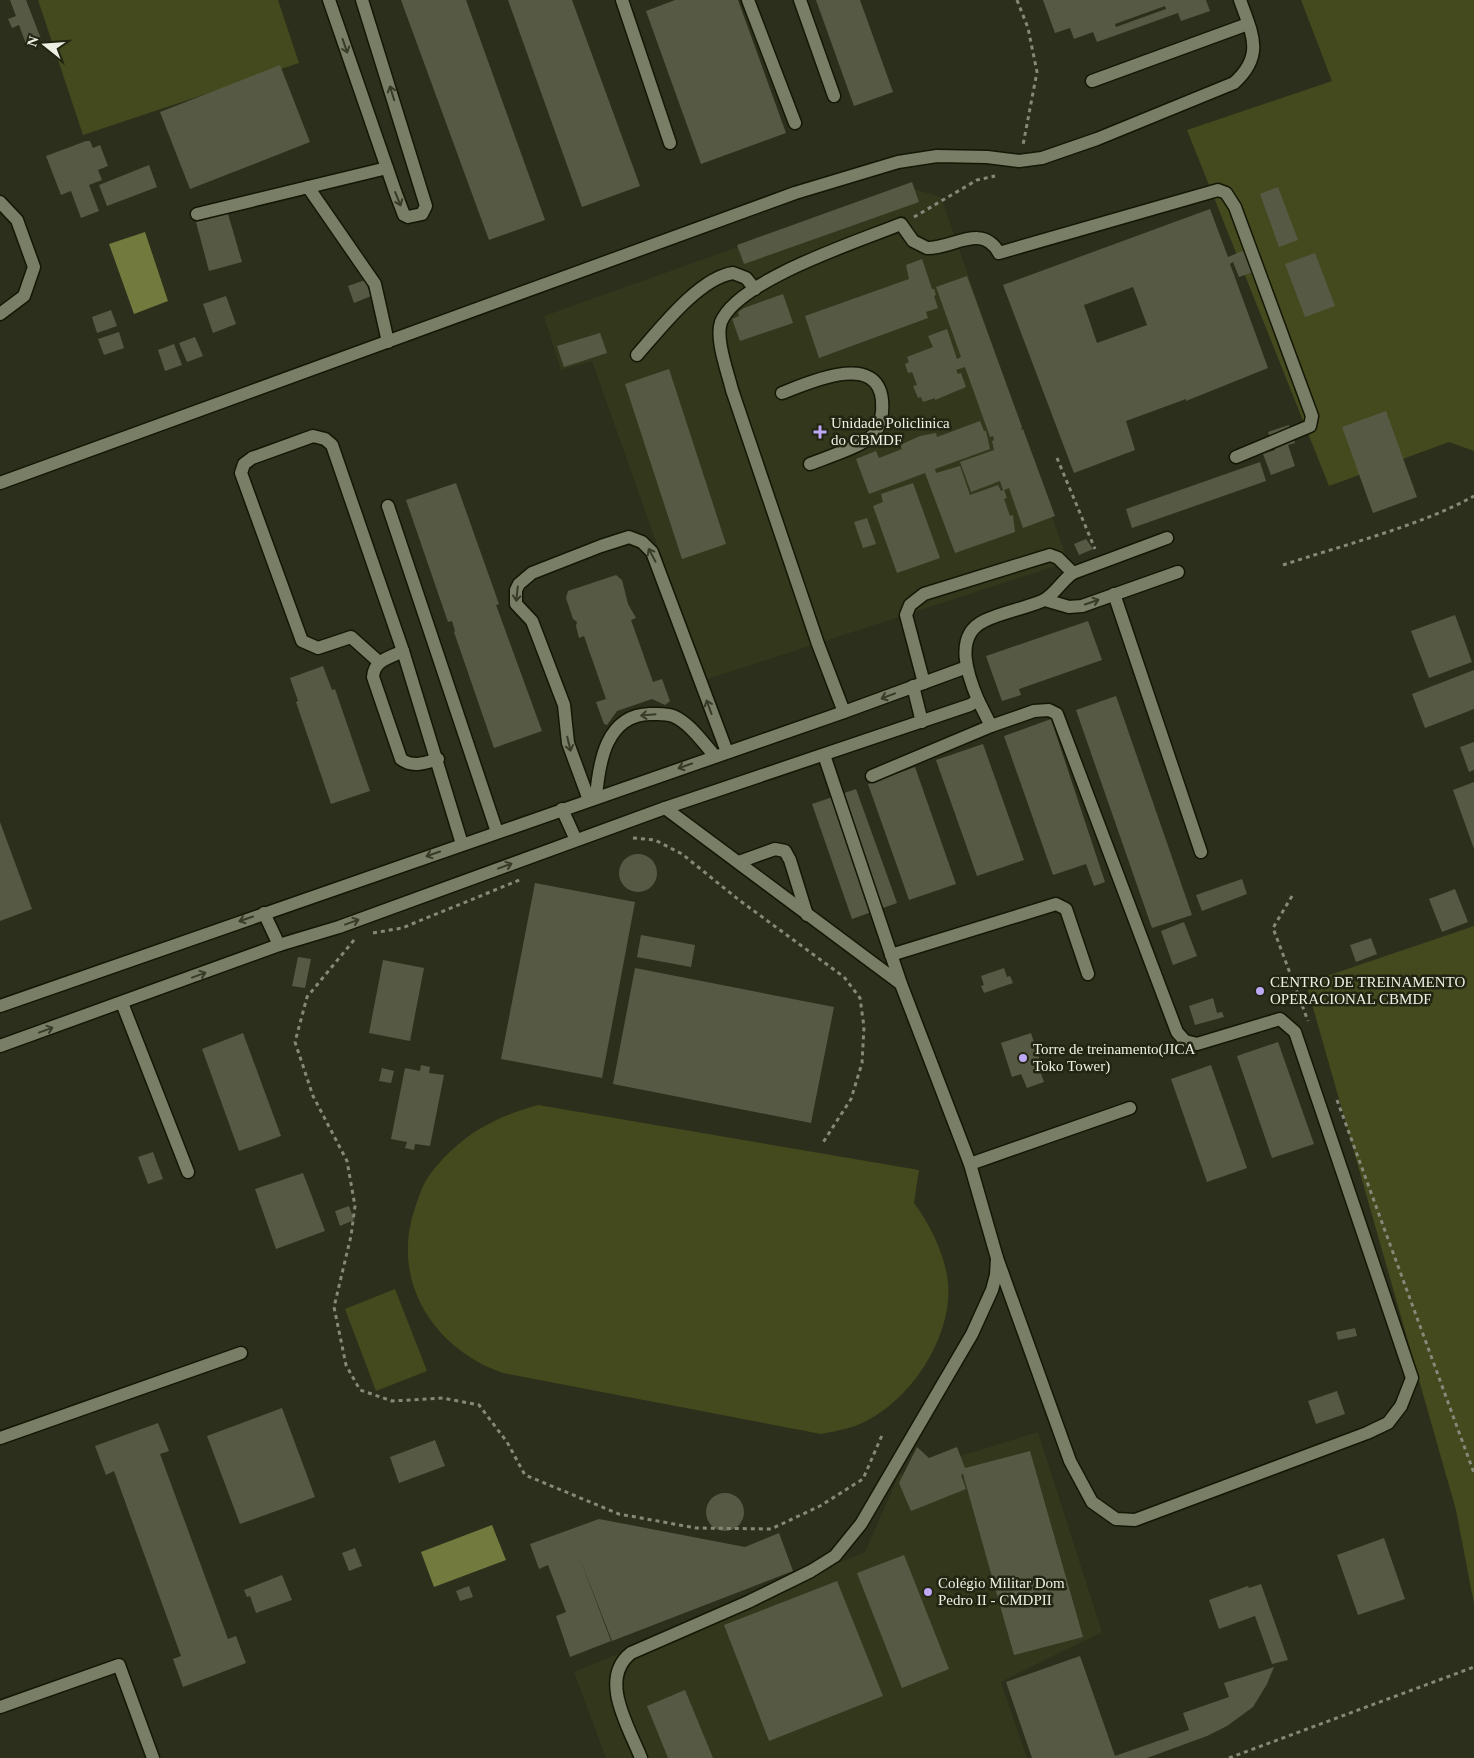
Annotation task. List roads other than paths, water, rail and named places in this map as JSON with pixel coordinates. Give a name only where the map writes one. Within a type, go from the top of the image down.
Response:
[{"type":"street","points":[[329,0],[404,215],[408,217],[422,214],[426,206],[362,0]]},
{"type":"street","points":[[622,0],[670,143]]},
{"type":"street","points":[[748,0],[794,123]]},
{"type":"street","points":[[800,0],[834,96]]},
{"type":"street","points":[[0,483],[795,193],[898,162],[937,156],[1013,160],[1042,158],[1097,139],[1234,83],[1246,73],[1253,55],[1255,40],[1240,0]]},
{"type":"street","points":[[1092,81],[1248,24]]},
{"type":"street","points":[[197,214],[387,168]]},
{"type":"street","points":[[308,187],[375,284],[388,342]]},
{"type":"street","points":[[844,712],[818,644],[732,390],[723,352],[720,335],[722,322],[730,310],[755,289],[795,266],[901,224],[914,241],[927,248],[972,237],[989,241],[999,252],[1218,190],[1226,193],[1235,207],[1312,416],[1310,426],[1236,457]]},
{"type":"street","points":[[0,202],[17,220],[34,267],[24,296],[0,314]]},
{"type":"street","points":[[637,354],[665,322],[706,284],[734,273],[746,278],[755,289]]},
{"type":"street","points":[[782,393],[844,373],[867,375],[877,383],[882,394],[882,416],[879,426],[872,436],[810,464]]},
{"type":"street","points":[[379,662],[351,636],[318,648],[302,641],[242,473],[244,464],[252,458],[313,436],[325,439],[332,445],[403,651],[438,759],[462,844]]},
{"type":"street","points":[[388,506],[497,832]]},
{"type":"street","points":[[592,799],[568,743],[564,704],[532,622],[516,604],[516,595],[519,584],[532,573],[601,546],[630,538],[642,542],[652,552],[721,754]]},
{"type":"street","points":[[991,726],[978,700],[967,667],[964,648],[968,635],[982,621],[1045,600],[1064,579],[1073,573],[1167,538]]},
{"type":"street","points":[[922,722],[918,685],[906,615],[916,599],[924,594],[1050,555],[1058,558],[1073,573]]},
{"type":"street","points":[[1045,600],[1069,607],[1082,606],[1178,572]]},
{"type":"street","points":[[1114,594],[1201,852]]},
{"type":"street","points":[[403,651],[379,662],[374,669],[373,678],[401,759],[407,764],[419,764],[438,759]]},
{"type":"street","points":[[0,1006],[844,712],[967,667]]},
{"type":"street","points":[[0,1046],[279,945],[339,927],[665,808],[824,756],[970,705],[978,700]]},
{"type":"street","points":[[824,756],[901,984],[970,1164],[997,1258],[1070,1461],[1092,1502],[1116,1519],[1135,1520],[1367,1433],[1388,1423],[1401,1406],[1412,1378],[1295,1032],[1280,1019],[1197,1044],[1185,1041],[1176,1032],[1057,714],[1048,710],[1034,711],[991,726],[872,776]]},
{"type":"street","points":[[592,799],[604,747],[620,723],[643,714],[674,716],[721,754]]},
{"type":"street","points":[[665,808],[901,984]]},
{"type":"street","points":[[562,809],[576,840]]},
{"type":"street","points":[[739,862],[775,849],[785,851],[790,860],[807,915]]},
{"type":"street","points":[[891,955],[1056,904],[1066,909],[1088,974]]},
{"type":"street","points":[[264,913],[279,945]]},
{"type":"street","points":[[122,1003],[188,1172]]},
{"type":"street","points":[[970,1164],[1130,1108]]},
{"type":"street","points":[[642,1758],[619,1704],[616,1685],[620,1661],[631,1653],[748,1602],[811,1571],[835,1556],[845,1546],[861,1524],[972,1334],[992,1290],[996,1275],[997,1258]]},
{"type":"street","points":[[0,1438],[241,1353]]},
{"type":"street","points":[[0,1707],[119,1665],[153,1758]]},
{"type":"place","name":"Unidade Policlinica do CBMDF","points":[[820,432]]},
{"type":"place","name":"CENTRO DE TREINAMENTO OPERACIONAL CBMDF","points":[[1260,991]]},
{"type":"place","name":"Torre de treinamento(JICA Toko Tower)","points":[[1023,1058]]},
{"type":"place","name":"Colégio Militar Dom Pedro II - CMDPII","points":[[928,1592]]}]
